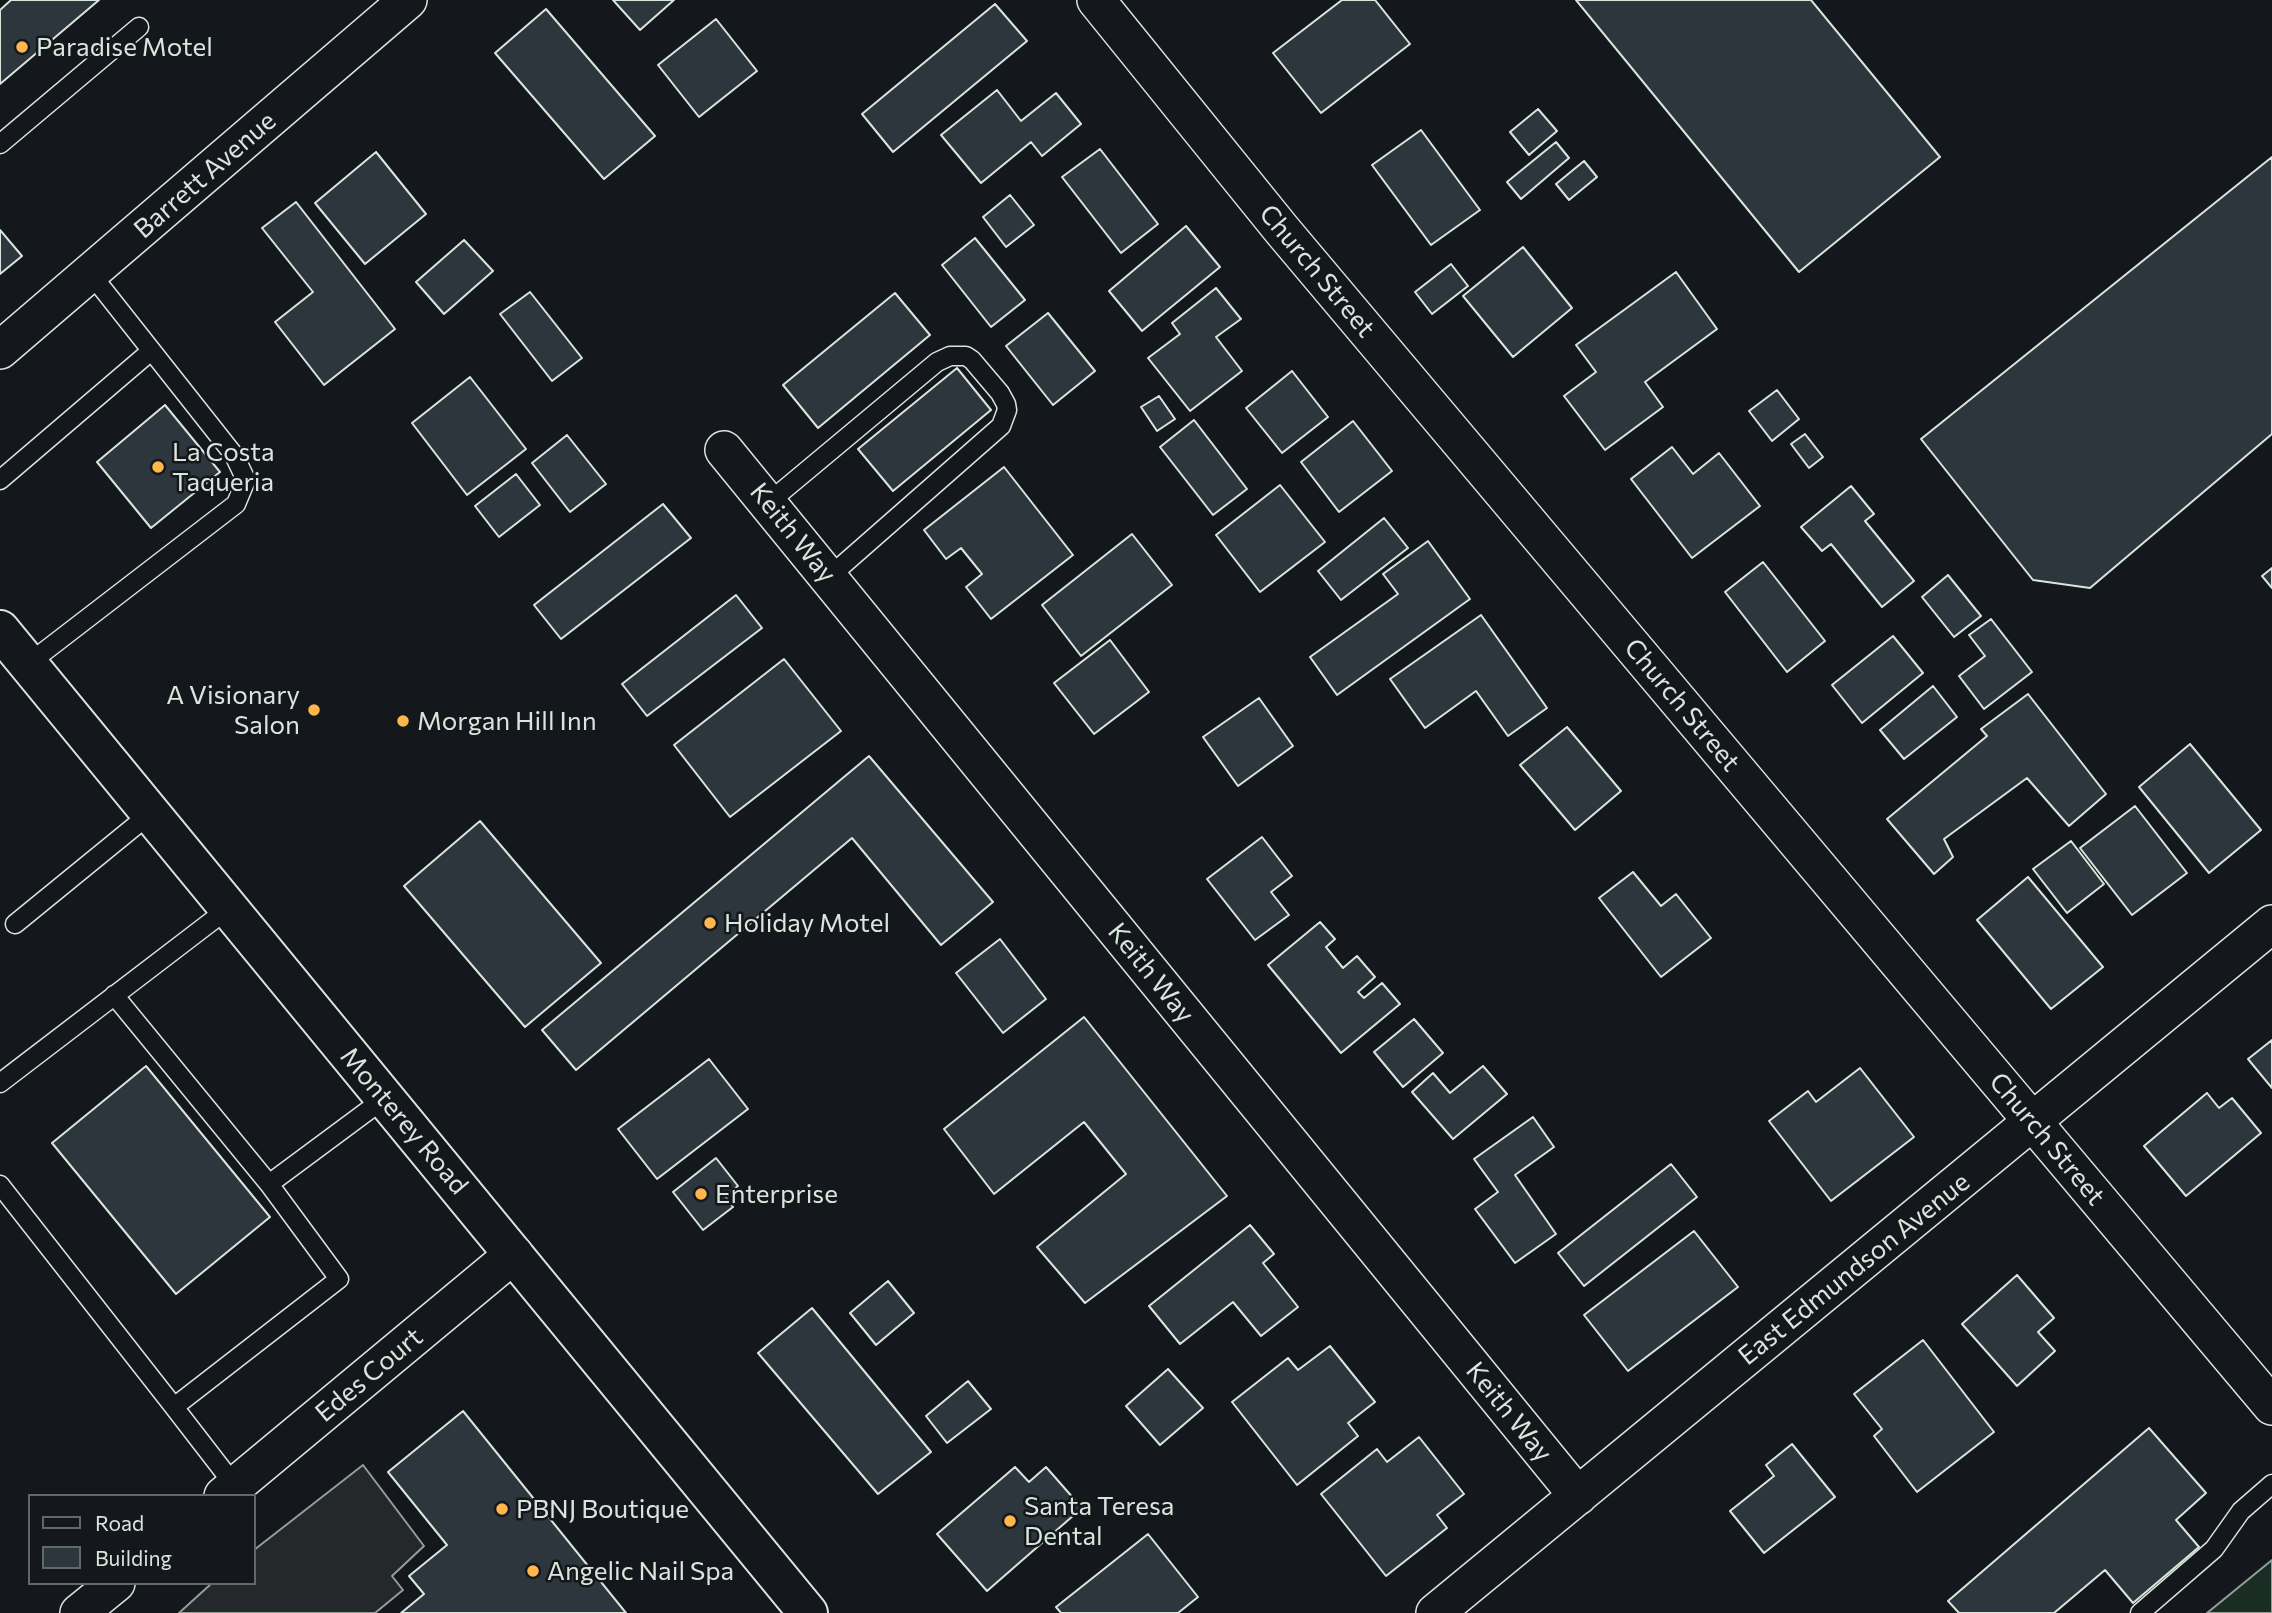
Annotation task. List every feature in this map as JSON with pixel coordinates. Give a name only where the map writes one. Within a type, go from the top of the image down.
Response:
[{"type":"main road","name":"Monterey Road","points":[[0,630],[808,1613]]},
{"type":"street","name":"Barrett Avenue","points":[[0,350],[408,0]]},
{"type":"street","name":"Church Street","points":[[1096,0],[1282,230],[2272,1406]]},
{"type":"street","name":"Keith Way","points":[[724,450],[1578,1496]]},
{"type":"street","name":"East Edmundson Avenue","points":[[1435,1613],[2272,924]]},
{"type":"street","name":"Edes Court","points":[[229,1491],[514,1254]]},
{"type":"street","points":[[79,1613],[114,1585]]},
{"type":"lane","points":[[0,144],[139,27]]},
{"type":"lane","points":[[28,664],[236,504],[246,480],[234,455],[91,274]]},
{"type":"lane","points":[[0,481],[151,351]]},
{"type":"lane","points":[[768,503],[937,362],[950,356],[966,356],[1000,393],[1007,410],[1002,426],[829,577]]},
{"type":"lane","points":[[15,924],[151,813]]},
{"type":"lane","points":[[0,1083],[229,908]]},
{"type":"lane","points":[[114,995],[269,1184],[339,1279],[174,1407]]},
{"type":"lane","points":[[269,1184],[385,1098]]},
{"type":"lane","points":[[0,1185],[174,1407],[229,1491]]},
{"type":"lane","points":[[2140,1613],[2214,1549],[2241,1510],[2272,1485]]},
{"type":"green space","points":[[2272,1560],[2272,1613],[2207,1613]]},
{"type":"shaded area","points":[[363,1465],[424,1546],[392,1576],[403,1590],[375,1613],[179,1613],[210,1585],[256,1585],[256,1548]]},
{"type":"building","name":"Paradise Motel","points":[[11,0],[99,0],[0,84],[0,10]]},
{"type":"building","points":[[613,0],[674,0],[640,30]]},
{"type":"building","points":[[1342,0],[1375,0],[1410,44],[1321,113],[1273,53]]},
{"type":"building","points":[[1576,0],[1811,0],[1940,157],[1799,272]]},
{"type":"building","points":[[995,4],[1027,41],[893,152],[862,114]]},
{"type":"building","points":[[546,9],[655,136],[604,179],[495,53]]},
{"type":"building","points":[[716,19],[757,71],[699,117],[658,65]]},
{"type":"building","points":[[997,90],[1021,121],[1056,93],[1081,124],[1042,156],[1031,142],[981,183],[941,135]]},
{"type":"building","points":[[1538,109],[1557,131],[1529,155],[1510,132]]},
{"type":"building","points":[[1421,130],[1480,210],[1431,245],[1372,165]]},
{"type":"building","points":[[1556,142],[1569,158],[1521,199],[1507,182]]},
{"type":"building","points":[[1100,149],[1158,224],[1121,253],[1062,177]]},
{"type":"building","points":[[376,152],[426,214],[365,264],[315,203]]},
{"type":"building","points":[[2272,157],[2272,434],[2090,588],[2033,580],[1921,439]]},
{"type":"building","points":[[1584,161],[1597,177],[1569,200],[1556,184]]},
{"type":"building","points":[[1010,195],[1034,225],[1006,247],[983,217]]},
{"type":"building","points":[[296,202],[395,329],[324,385],[275,322],[313,292],[262,228]]},
{"type":"building","points":[[1186,226],[1220,267],[1142,331],[1109,291]]},
{"type":"building","points":[[0,230],[22,256],[0,274]]},
{"type":"building","points":[[975,238],[1025,300],[991,327],[942,265]]},
{"type":"building","points":[[464,240],[493,271],[444,314],[416,282]]},
{"type":"building","points":[[1523,247],[1572,308],[1513,357],[1463,296]]},
{"type":"building","points":[[1451,264],[1468,286],[1432,314],[1415,292]]},
{"type":"building","points":[[1676,272],[1717,329],[1645,382],[1663,407],[1605,450],[1564,396],[1596,372],[1576,345]]},
{"type":"building","points":[[1216,288],[1241,319],[1216,337],[1242,371],[1190,411],[1148,358],[1180,334],[1172,323]]},
{"type":"building","points":[[530,292],[582,358],[552,381],[500,314]]},
{"type":"building","points":[[895,293],[930,335],[818,428],[783,385]]},
{"type":"building","points":[[1048,313],[1095,371],[1053,405],[1006,346]]},
{"type":"building","points":[[957,368],[991,410],[893,491],[858,449]]},
{"type":"building","points":[[1292,371],[1328,417],[1282,453],[1246,408]]},
{"type":"building","points":[[470,377],[526,449],[467,495],[412,423]]},
{"type":"building","points":[[1777,390],[1799,419],[1772,441],[1749,411]]},
{"type":"building","points":[[1159,396],[1175,419],[1157,431],[1141,407]]},
{"type":"building","name":"La Costa Taqueria","points":[[165,405],[220,472],[151,528],[97,462]]},
{"type":"building","points":[[1194,420],[1247,489],[1213,515],[1160,447]]},
{"type":"building","points":[[1353,421],[1392,471],[1339,512],[1301,462]]},
{"type":"building","points":[[1805,434],[1823,457],[1809,468],[1791,444]]},
{"type":"building","points":[[567,435],[606,484],[570,512],[532,463]]},
{"type":"building","points":[[1672,447],[1693,474],[1719,453],[1760,506],[1692,558],[1631,479]]},
{"type":"building","points":[[1004,467],[1073,555],[991,619],[966,587],[982,574],[961,548],[946,559],[924,530]]},
{"type":"building","points":[[516,474],[540,505],[499,537],[475,506]]},
{"type":"building","points":[[1280,485],[1325,542],[1260,592],[1216,535]]},
{"type":"building","points":[[1851,486],[1874,514],[1865,521],[1914,581],[1882,607],[1831,544],[1822,551],[1801,527]]},
{"type":"building","points":[[663,504],[691,538],[561,639],[534,605]]},
{"type":"building","points":[[1384,518],[1408,548],[1341,600],[1318,571]]},
{"type":"building","points":[[1132,534],[1172,585],[1081,656],[1042,605]]},
{"type":"building","points":[[1428,541],[1470,599],[1337,695],[1310,657],[1398,594],[1383,574]]},
{"type":"building","points":[[1763,562],[1825,641],[1787,672],[1725,592]]},
{"type":"building","points":[[2272,568],[2272,588],[2262,576]]},
{"type":"building","points":[[1948,575],[1981,616],[1954,637],[1922,597]]},
{"type":"building","points":[[736,595],[762,628],[647,716],[622,684]]},
{"type":"building","points":[[1481,615],[1547,708],[1508,736],[1476,691],[1425,728],[1390,679]]},
{"type":"building","points":[[1991,619],[2032,672],[1984,709],[1959,676],[1985,656],[1969,635]]},
{"type":"building","points":[[1893,636],[1923,673],[1862,723],[1832,685]]},
{"type":"building","points":[[1110,640],[1149,692],[1094,734],[1054,683]]},
{"type":"building","points":[[784,659],[841,731],[730,817],[674,745]]},
{"type":"building","points":[[1933,686],[1957,717],[1904,759],[1880,730]]},
{"type":"building","points":[[2028,694],[2106,794],[2069,826],[2027,778],[1944,839],[1953,857],[1934,874],[1887,819],[1987,736],[1981,729]]},
{"type":"building","points":[[1259,698],[1293,746],[1238,786],[1203,737]]},
{"type":"building","points":[[1567,727],[1621,791],[1575,830],[1520,765]]},
{"type":"building","points":[[2190,744],[2261,830],[2209,873],[2139,787]]},
{"type":"building","name":"Holiday Motel","points":[[869,756],[993,902],[941,945],[852,838],[576,1070],[542,1030]]},
{"type":"building","points":[[2135,806],[2187,873],[2132,915],[2080,848]]},
{"type":"building","points":[[480,821],[601,963],[525,1027],[404,886]]},
{"type":"building","points":[[1262,837],[1292,876],[1271,892],[1289,915],[1255,940],[1207,879]]},
{"type":"building","points":[[2071,841],[2104,884],[2067,913],[2033,869]]},
{"type":"building","points":[[1633,872],[1661,906],[1676,894],[1711,938],[1661,977],[1599,898]]},
{"type":"building","points":[[2028,877],[2103,967],[2051,1009],[1977,920]]},
{"type":"building","points":[[1320,922],[1335,939],[1326,947],[1343,968],[1357,956],[1375,977],[1358,992],[1364,998],[1382,983],[1400,1004],[1341,1053],[1268,965]]},
{"type":"building","points":[[1000,939],[1046,999],[1003,1033],[956,973]]},
{"type":"building","points":[[1084,1017],[1227,1196],[1085,1303],[1037,1247],[1126,1174],[1084,1122],[994,1194],[944,1129]]},
{"type":"building","points":[[1414,1019],[1443,1053],[1403,1087],[1374,1052]]},
{"type":"building","points":[[2272,1040],[2272,1088],[2248,1059]]},
{"type":"building","points":[[709,1059],[748,1109],[657,1179],[618,1129]]},
{"type":"building","points":[[146,1066],[270,1217],[176,1294],[52,1143]]},
{"type":"building","points":[[1483,1066],[1507,1094],[1453,1139],[1412,1092],[1433,1073],[1450,1093]]},
{"type":"building","points":[[1860,1068],[1914,1137],[1831,1201],[1769,1121],[1808,1091],[1816,1102]]},
{"type":"building","points":[[2207,1093],[2219,1108],[2232,1098],[2261,1133],[2186,1196],[2144,1146]]},
{"type":"building","points":[[1533,1117],[1554,1147],[1515,1175],[1556,1234],[1515,1263],[1475,1209],[1498,1192],[1474,1159]]},
{"type":"building","name":"Enterprise","points":[[716,1158],[738,1186],[725,1196],[733,1207],[703,1230],[673,1192]]},
{"type":"building","points":[[1671,1164],[1697,1197],[1584,1286],[1558,1253]]},
{"type":"building","points":[[1250,1225],[1274,1254],[1263,1263],[1298,1307],[1261,1336],[1233,1302],[1180,1344],[1149,1306]]},
{"type":"building","points":[[1694,1231],[1738,1287],[1628,1371],[1584,1315]]},
{"type":"building","points":[[2017,1275],[2054,1318],[2038,1332],[2055,1351],[2017,1386],[1962,1324]]},
{"type":"building","points":[[888,1281],[914,1313],[876,1345],[850,1313]]},
{"type":"building","points":[[812,1308],[931,1452],[878,1494],[758,1353]]},
{"type":"building","points":[[1923,1340],[1994,1432],[1917,1492],[1874,1436],[1882,1429],[1854,1394]]},
{"type":"building","points":[[1330,1346],[1375,1402],[1348,1423],[1358,1436],[1297,1485],[1232,1402],[1288,1358],[1298,1370]]},
{"type":"building","points":[[1168,1369],[1203,1408],[1160,1445],[1126,1406]]},
{"type":"building","points":[[968,1381],[991,1409],[947,1443],[926,1416]]},
{"type":"building","points":[[463,1411],[626,1613],[401,1613],[424,1594],[409,1576],[447,1545],[388,1472]]},
{"type":"building","points":[[2149,1428],[2206,1493],[2176,1520],[2199,1547],[2133,1603],[2105,1570],[2054,1613],[1959,1613],[1948,1601]]},
{"type":"building","points":[[1419,1437],[1464,1494],[1437,1515],[1447,1528],[1386,1576],[1321,1494],[1377,1449],[1387,1462]]},
{"type":"building","points":[[1792,1444],[1835,1497],[1764,1553],[1730,1511],[1774,1476],[1766,1465]]},
{"type":"building","name":"Santa Teresa Dental","points":[[1015,1467],[1029,1482],[1046,1467],[1082,1508],[987,1591],[937,1534]]},
{"type":"building","points":[[1148,1534],[1198,1597],[1178,1613],[1061,1613],[1056,1607]]},
{"type":"place","name":"Paradise Motel","points":[[22,47]]},
{"type":"place","name":"La Costa Taqueria","points":[[158,467]]},
{"type":"place","name":"A Visionary Salon","points":[[314,710]]},
{"type":"place","name":"Morgan Hill Inn","points":[[403,721]]},
{"type":"place","name":"Holiday Motel","points":[[710,923]]},
{"type":"place","name":"Enterprise","points":[[701,1194]]},
{"type":"place","name":"PBNJ Boutique","points":[[502,1509]]},
{"type":"place","name":"Santa Teresa Dental","points":[[1010,1521]]},
{"type":"place","name":"Angelic Nail Spa","points":[[533,1571]]}]
